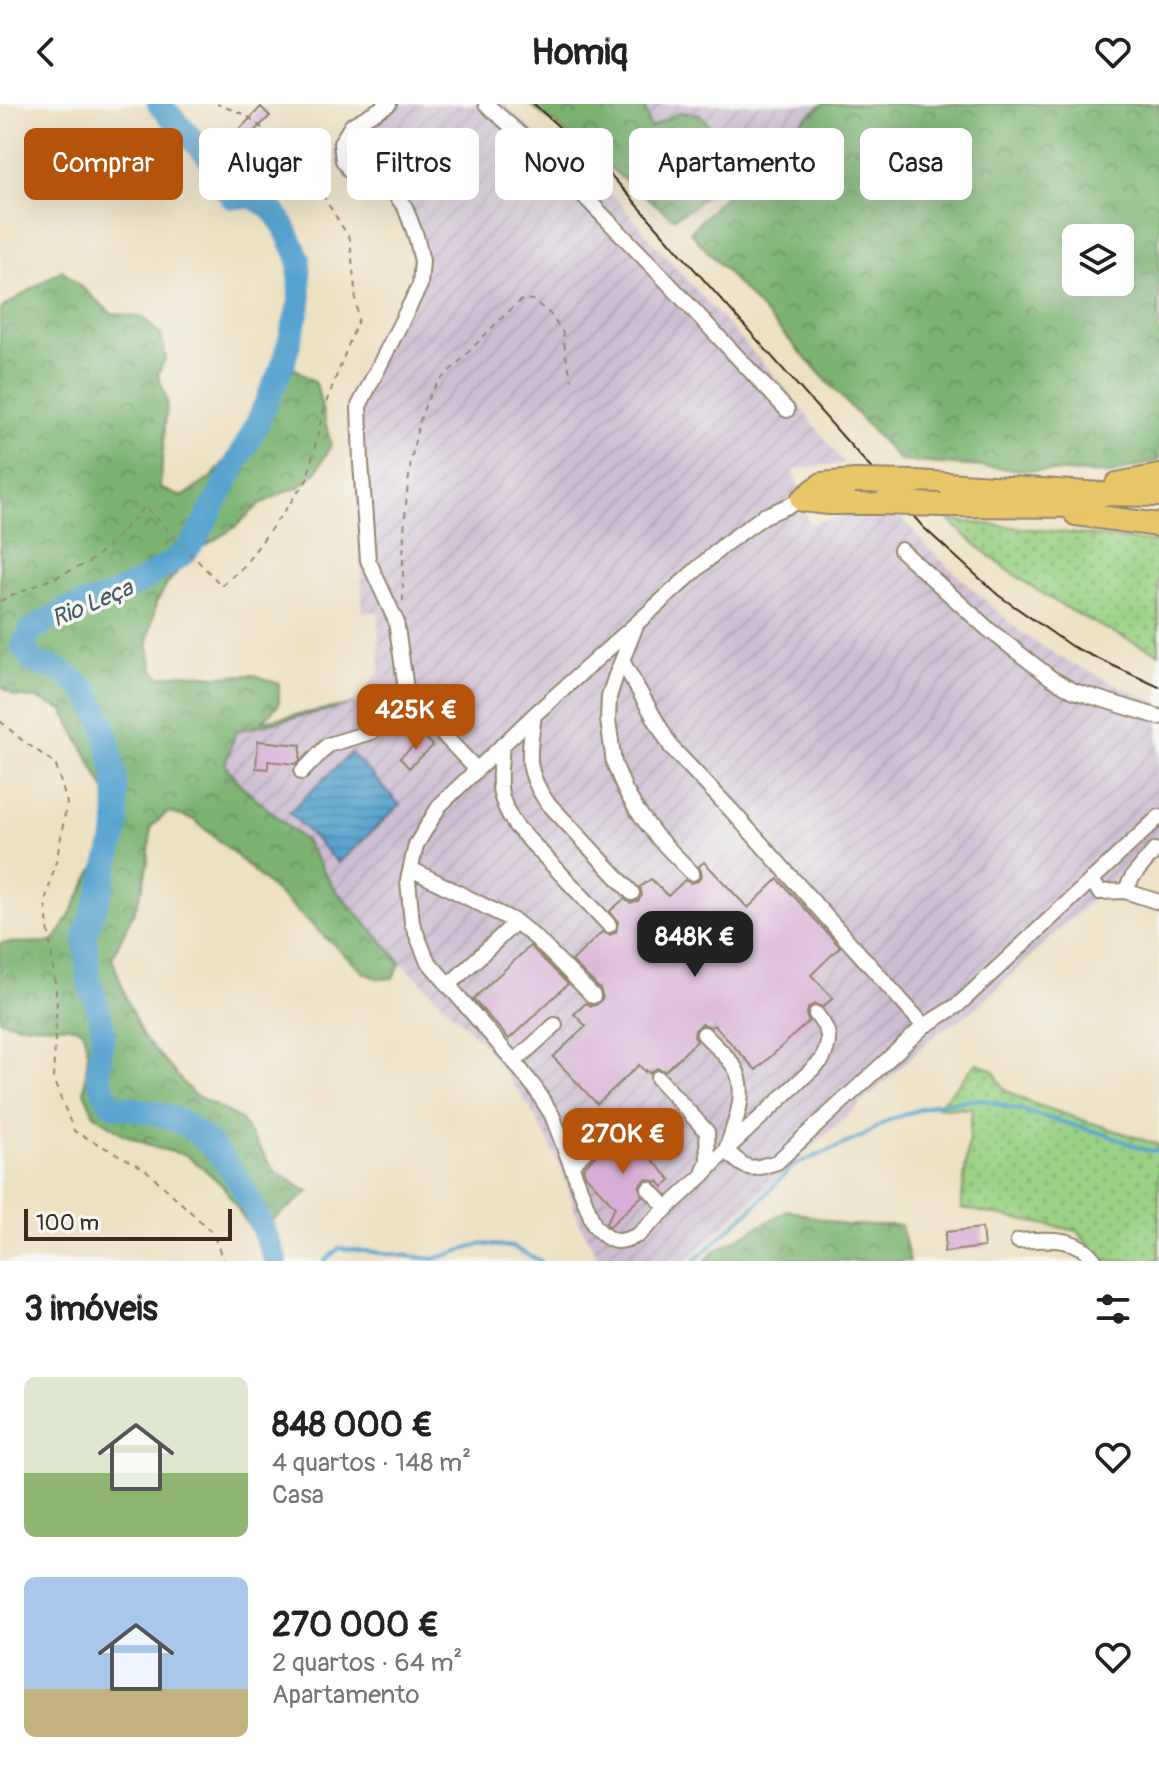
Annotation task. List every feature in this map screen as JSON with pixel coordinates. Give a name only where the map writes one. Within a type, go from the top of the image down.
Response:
[{"type":"highway","points":[[1052,498],[1159,476]]},
{"type":"highway","points":[[802,500],[822,484],[916,482],[1159,507]]},
{"type":"highway","points":[[802,500],[941,505],[1102,494],[1159,495]]},
{"type":"highway","points":[[1052,498],[1078,515],[1159,525]]},
{"type":"street","points":[[389,104],[352,125],[341,143],[343,160],[350,171],[394,193],[405,207],[422,261],[420,285],[359,406],[368,560],[396,621],[407,696],[476,769]]},
{"type":"street","points":[[486,104],[546,157],[787,410]]},
{"type":"street","points":[[802,500],[764,516],[725,544],[476,769],[440,805],[416,845],[408,880],[412,923],[427,960],[535,1088],[552,1115],[594,1225],[603,1235],[616,1242],[638,1235],[822,1060],[829,1037],[827,1027],[816,1014]]},
{"type":"street","points":[[901,550],[988,629],[1051,678],[1074,691],[1159,717]]},
{"type":"street","points":[[637,623],[609,697],[608,720],[614,763],[636,809],[656,836],[692,873]]},
{"type":"street","points":[[622,661],[671,747],[924,1026]]},
{"type":"street","points":[[302,772],[328,745],[371,732],[407,696]]},
{"type":"street","points":[[534,715],[529,760],[537,788],[632,893]]},
{"type":"street","points":[[502,745],[498,783],[506,811],[516,826],[609,925]]},
{"type":"street","points":[[726,1150],[741,1164],[756,1169],[777,1162],[924,1026],[958,1005],[1096,886],[1159,817]]},
{"type":"street","points":[[1125,891],[1133,876],[1155,850]]},
{"type":"street","points":[[411,869],[516,922],[593,996]]},
{"type":"street","points":[[1096,886],[1159,902]]},
{"type":"street","points":[[448,986],[516,922]]},
{"type":"street","points":[[514,1062],[555,1025]]},
{"type":"street","points":[[704,1034],[734,1066],[742,1084],[726,1150]]},
{"type":"street","points":[[658,1078],[707,1132],[708,1160],[703,1175]]},
{"type":"street","points":[[572,1164],[601,1137],[607,1144]]},
{"type":"street","points":[[649,1189],[667,1208]]},
{"type":"street","points":[[1018,1241],[1056,1238],[1090,1253],[1095,1261]]},
{"type":"path","points":[[0,601],[88,563],[111,544],[145,506],[222,586],[243,567],[307,480],[324,408],[358,320],[350,239],[318,188],[268,133],[246,115],[217,104]]},
{"type":"path","points":[[396,621],[404,612],[407,499],[417,429],[437,385],[523,299],[533,300],[550,314],[563,333],[572,380]]},
{"type":"path","points":[[0,721],[55,763],[67,803],[45,902],[57,1000],[53,1079],[74,1131],[145,1169],[212,1232],[224,1261]]},
{"type":"shaded area","points":[[379,104],[504,104],[529,128],[495,128],[495,200],[616,198],[786,389],[844,463],[793,470],[809,524],[849,514],[902,518],[931,551],[1020,632],[1063,659],[1159,703],[1159,837],[970,1013],[938,1033],[686,1261],[600,1261],[581,1227],[560,1165],[530,1107],[481,1041],[382,943],[334,888],[305,841],[243,787],[225,765],[236,731],[354,704],[380,669],[378,612],[363,612],[353,406],[359,386],[412,278],[409,244],[392,200],[479,200],[479,128],[356,128]]},
{"type":"shaded area","points":[[644,104],[824,104],[792,128],[708,128],[680,112],[650,128]]},
{"type":"shaded area","points":[[347,137],[347,177],[340,169],[335,150]]},
{"type":"green space","points":[[529,104],[644,104],[650,128],[629,128],[629,183],[613,170],[613,128],[559,128]]},
{"type":"green space","points":[[824,104],[1159,104],[1159,460],[1111,474],[900,461],[690,232],[721,200],[844,200],[844,128],[792,128]]},
{"type":"green space","points":[[680,112],[699,114],[712,128],[650,128]]},
{"type":"green space","points":[[650,200],[701,200],[690,209],[673,218]]},
{"type":"green space","points":[[62,270],[111,313],[143,318],[161,335],[166,357],[158,374],[167,402],[160,488],[182,497],[212,477],[245,434],[265,380],[279,358],[316,383],[331,445],[317,471],[300,487],[260,504],[234,528],[192,554],[156,603],[148,642],[153,670],[160,677],[183,673],[255,675],[279,684],[279,704],[263,721],[354,704],[236,731],[225,765],[243,787],[305,841],[334,888],[401,962],[393,978],[379,979],[364,973],[194,820],[168,812],[151,827],[143,886],[112,958],[142,1035],[193,1094],[240,1119],[275,1171],[309,1192],[254,1234],[223,1186],[186,1155],[156,1148],[123,1134],[94,1114],[84,1092],[88,1052],[82,1029],[20,1025],[0,1020],[0,943],[52,942],[64,926],[99,859],[110,827],[112,803],[63,710],[38,699],[15,696],[0,686],[0,309]]},
{"type":"green space","points":[[949,520],[1159,543],[1159,653],[1095,624],[1054,601],[990,556]]},
{"type":"green space","points":[[977,1063],[993,1070],[1005,1090],[1028,1102],[1159,1145],[1159,1261],[1099,1261],[1078,1231],[961,1208],[972,1109],[937,1107]]},
{"type":"green space","points":[[788,1210],[845,1225],[901,1225],[910,1261],[705,1261],[715,1251]]},
{"type":"water","points":[[351,753],[400,805],[338,863],[289,812]]},
{"type":"building","points":[[261,107],[270,116],[257,128],[241,128]]},
{"type":"building","points":[[424,736],[433,746],[409,768],[400,758]]},
{"type":"building","points":[[258,741],[301,745],[300,760],[296,764],[268,761],[268,769],[256,768]]},
{"type":"building","points":[[704,862],[748,908],[778,879],[840,947],[811,975],[833,998],[823,1007],[815,1004],[809,1007],[806,1015],[809,1021],[756,1070],[714,1025],[702,1024],[695,1030],[697,1041],[665,1071],[657,1068],[649,1073],[639,1065],[597,1104],[553,1057],[586,1026],[574,1014],[586,1003],[596,1005],[603,998],[600,989],[572,961],[602,932],[610,935],[616,932],[618,922],[610,911],[624,899],[630,903],[638,901],[642,895],[640,887],[651,879],[668,896],[685,880],[690,883],[698,881],[702,875],[699,866]]},
{"type":"building","points":[[530,946],[568,984],[509,1039],[473,999]]},
{"type":"building","points":[[617,1134],[632,1150],[638,1144],[671,1180],[663,1187],[658,1181],[643,1181],[639,1187],[642,1196],[609,1227],[606,1223],[615,1207],[586,1176],[583,1168],[600,1151],[608,1154],[614,1151],[617,1143],[614,1137]]},
{"type":"building","points":[[982,1228],[984,1247],[944,1252],[946,1232]]},
{"type":"waterway","name":"Rio Leça","points":[[159,104],[209,157],[220,181],[232,197],[253,197],[270,207],[283,224],[299,259],[300,302],[283,365],[253,432],[198,535],[185,553],[142,581],[105,599],[68,609],[31,630],[23,646],[32,661],[59,670],[87,691],[104,724],[116,780],[117,829],[85,936],[89,982],[103,1032],[98,1076],[105,1094],[113,1105],[173,1118],[213,1148],[240,1182],[276,1261]]},
{"type":"waterway","points":[[694,1261],[758,1203],[793,1166],[861,1137],[889,1120],[935,1104],[980,1099],[1105,1134],[1145,1150],[1159,1151]]},
{"type":"waterway","points":[[325,1261],[339,1248],[434,1259],[482,1244],[512,1247],[541,1261]]},
{"type":"tram line","points":[[534,104],[609,173],[924,528],[998,595],[1071,646],[1159,687]]}]
